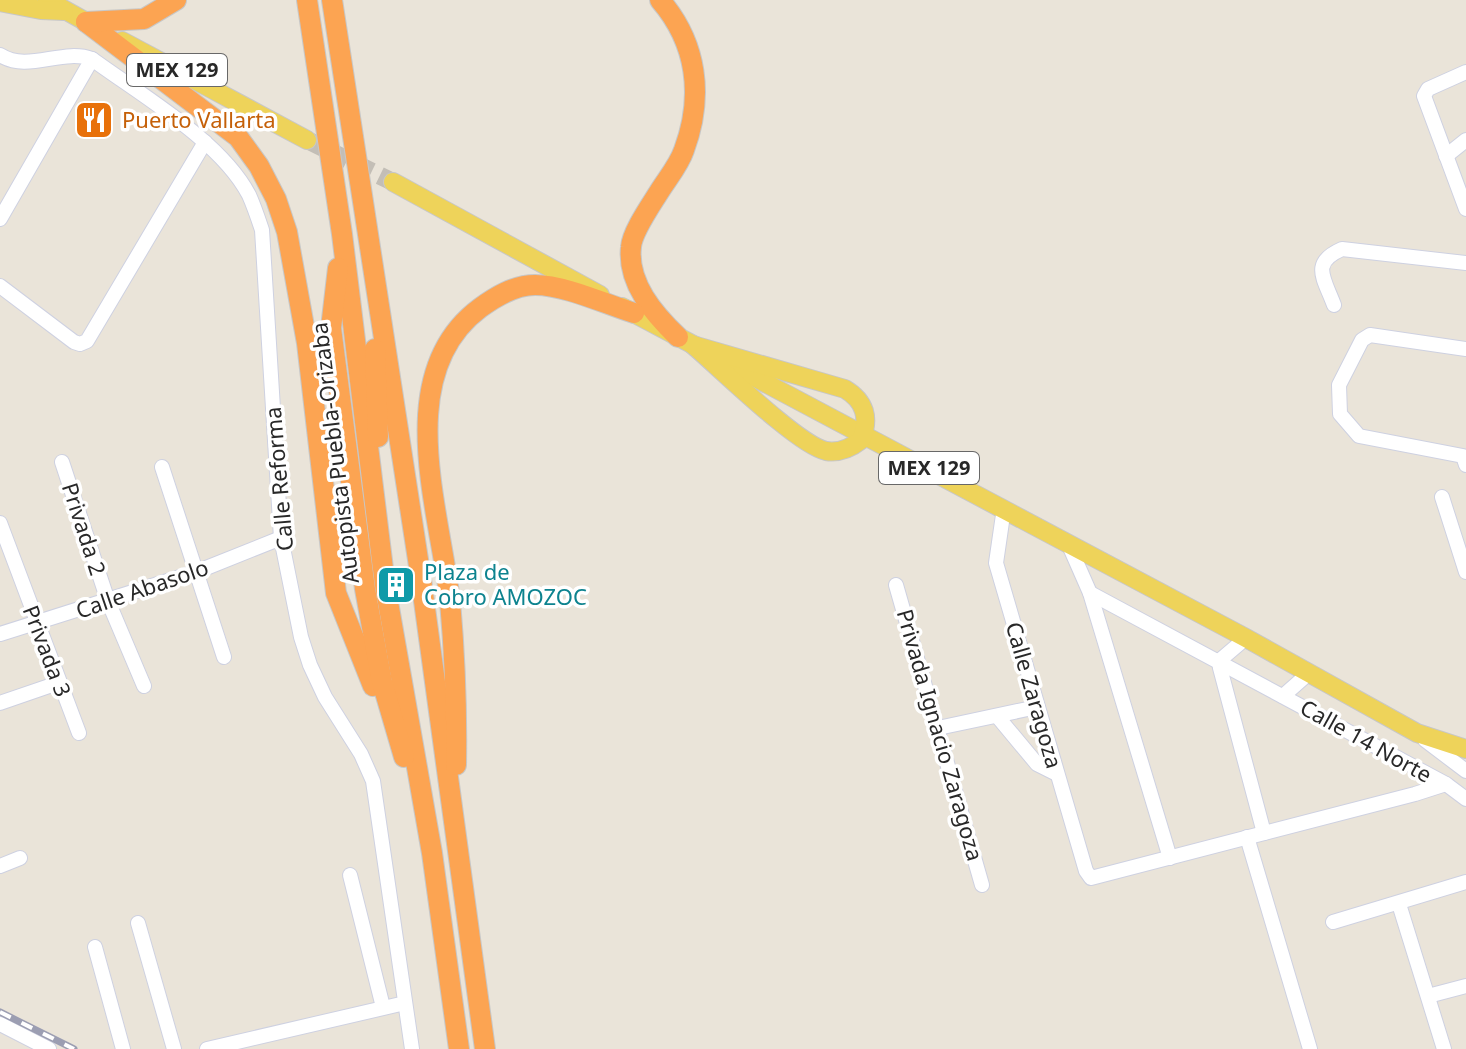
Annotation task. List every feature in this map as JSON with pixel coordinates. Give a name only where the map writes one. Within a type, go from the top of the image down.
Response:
[{"type":"highway","points":[[86,22],[144,19],[176,0]]},
{"type":"highway","name":"Autopista Puebla-Orizaba","points":[[307,0],[342,234],[385,585],[432,853],[459,1049]]},
{"type":"highway","name":"Autopista Puebla-Orizaba","points":[[332,0],[419,564],[485,1049]]},
{"type":"highway","points":[[660,0],[675,18],[691,54],[697,85],[694,116],[684,152],[648,210],[631,246],[634,269],[650,309],[686,341]]},
{"type":"highway","points":[[86,22],[238,137],[259,166],[276,199],[287,232],[307,343],[336,593],[373,686]]},
{"type":"highway","name":"Autopista Puebla-Orizaba","points":[[342,234],[331,328],[331,435],[351,590],[373,686],[432,853]]},
{"type":"highway","points":[[462,884],[456,782],[457,671],[429,455],[427,408],[436,369],[453,337],[475,312],[505,292],[535,285],[558,289],[634,313]]},
{"type":"highway","name":"Autopista Puebla-Orizaba","points":[[378,298],[374,345],[379,459],[397,583],[434,786],[462,884]]},
{"type":"highway","name":"Autopista Puebla-Orizaba","points":[[331,328],[365,589],[382,682],[432,853]]},
{"type":"main road","name":"MEX 129","points":[[47,0],[307,140]]},
{"type":"main road","points":[[0,2],[41,10],[63,6]]},
{"type":"main road","name":"MEX 129","points":[[393,182],[1246,638],[1417,733],[1466,749]]},
{"type":"main road","points":[[686,341],[845,389],[857,396],[864,409],[864,433],[854,445],[839,451],[812,446],[686,341]]},
{"type":"street","points":[[0,55],[19,63],[73,55],[92,59],[0,219]]},
{"type":"street","name":"Calle Reforma","points":[[92,59],[205,142],[225,161],[248,194],[262,230],[281,538],[301,637],[310,665],[373,781],[412,1049]]},
{"type":"street","points":[[1466,72],[1428,89],[1424,96],[1466,209]]},
{"type":"street","points":[[1446,156],[1466,140]]},
{"type":"street","points":[[0,286],[74,342],[80,344],[87,341],[205,142]]},
{"type":"street","points":[[1334,305],[1322,274],[1322,265],[1326,256],[1342,249],[1466,263]]},
{"type":"street","points":[[1466,349],[1370,335],[1362,340],[1339,385],[1340,414],[1359,436],[1463,456],[1466,465]]},
{"type":"street","name":"Privada 2","points":[[62,462],[108,601],[144,686]]},
{"type":"street","points":[[162,467],[224,657]]},
{"type":"street","points":[[1442,497],[1466,572]]},
{"type":"street","name":"Calle Zaragoza","points":[[1004,508],[996,563],[1086,871],[1091,878]]},
{"type":"street","name":"Privada 3","points":[[0,523],[79,733]]},
{"type":"street","name":"Calle Abasolo","points":[[0,634],[196,572],[281,538]]},
{"type":"street","points":[[1068,543],[1090,593],[1170,858]]},
{"type":"street","name":"Privada Ignacio Zaragoza","points":[[896,585],[982,885]]},
{"type":"street","name":"Calle 14 Norte","points":[[1090,593],[1446,784]]},
{"type":"street","points":[[1246,638],[1219,661],[1264,833]]},
{"type":"street","points":[[1283,696],[1309,673]]},
{"type":"street","points":[[0,703],[58,683]]},
{"type":"street","points":[[938,728],[1037,707]]},
{"type":"street","points":[[997,716],[1037,764],[1057,774]]},
{"type":"street","points":[[1417,733],[1466,771]]},
{"type":"street","points":[[1446,784],[1466,798]]},
{"type":"street","name":"Calle 14 Norte","points":[[1091,878],[1446,784]]},
{"type":"street","points":[[1247,837],[1310,1049]]},
{"type":"street","points":[[0,866],[20,858]]},
{"type":"street","points":[[350,875],[383,1007]]},
{"type":"street","points":[[1333,922],[1466,882]]},
{"type":"street","points":[[1399,904],[1444,1049]]},
{"type":"street","points":[[138,923],[174,1049]]},
{"type":"street","points":[[95,947],[123,1049]]},
{"type":"street","points":[[1428,996],[1466,986]]},
{"type":"street","points":[[207,1049],[405,1003]]},
{"type":"street","points":[[0,1024],[49,1049]]},
{"type":"tunnel","points":[[307,140],[393,182]]},
{"type":"railway","points":[[0,1012],[74,1049]]},
{"type":"place","name":"Puerto Vallarta","points":[[94,120]]},
{"type":"place","name":"Plaza de Cobro AMOZOC","points":[[396,585]]}]
